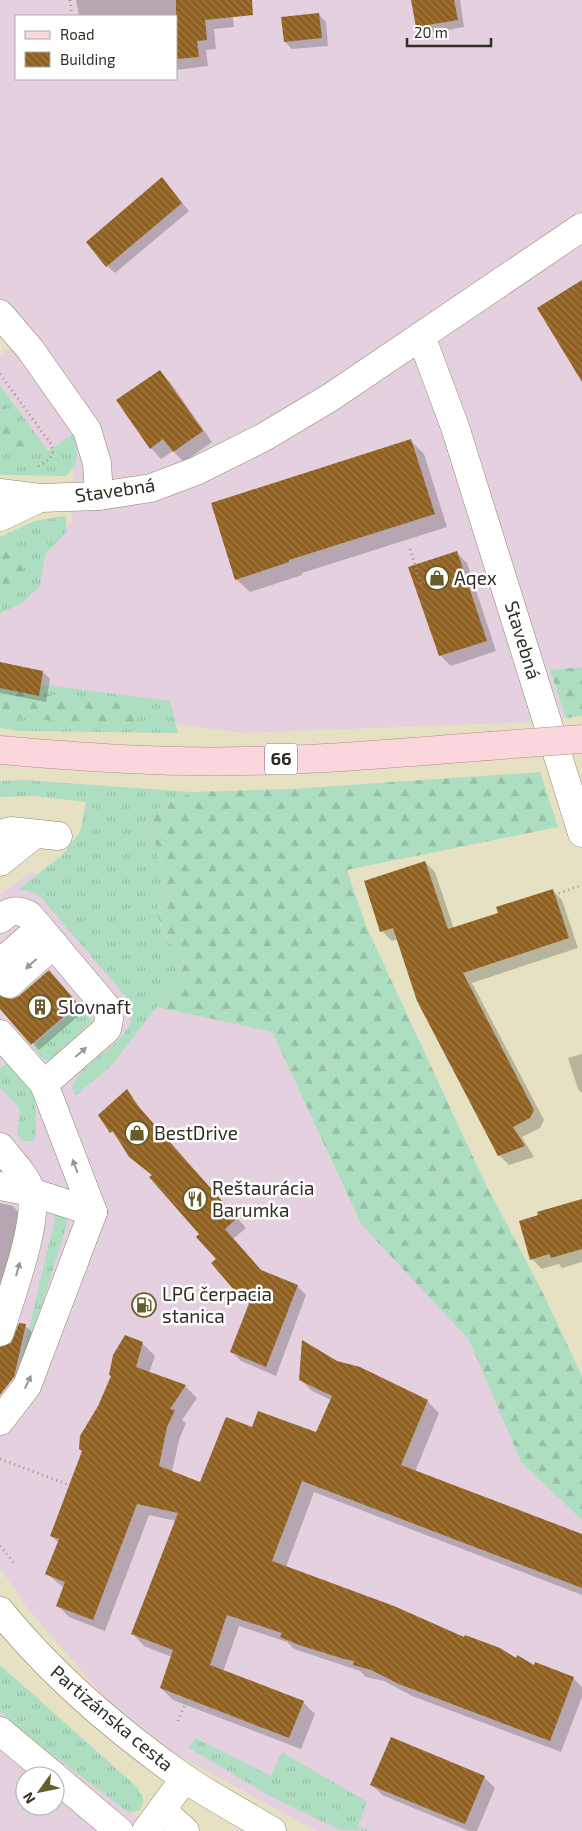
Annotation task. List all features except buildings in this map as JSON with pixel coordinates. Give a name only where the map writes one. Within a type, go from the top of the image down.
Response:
[{"type":"main road","name":"66","points":[[0,750],[73,757],[242,761],[339,757],[582,739]]},
{"type":"street","name":"Stavebná","points":[[0,493],[40,498],[99,496],[151,488],[213,463],[264,437],[331,397],[582,226]]},
{"type":"street","points":[[0,314],[30,349],[87,430],[97,463],[99,496]]},
{"type":"street","name":"Stavebná","points":[[421,336],[456,427],[582,833]]},
{"type":"street","name":"Stavebná","points":[[0,517],[40,498]]},
{"type":"street","points":[[0,764],[73,757]]},
{"type":"street","points":[[0,834],[11,832],[47,835],[0,862]]},
{"type":"street","points":[[0,919],[8,912],[19,910],[29,915],[47,936],[76,986],[107,1008],[110,1019],[107,1029],[44,1084]]},
{"type":"street","points":[[5,974],[47,936]]},
{"type":"street","points":[[0,1421],[28,1386],[93,1212],[44,1084],[11,1038]]},
{"type":"street","points":[[0,1147],[23,1176],[31,1192],[33,1216],[2,1317]]},
{"type":"street","points":[[0,1186],[31,1192],[93,1212]]},
{"type":"street","name":"Partizánska cesta","points":[[0,1611],[56,1674],[112,1723],[185,1778],[272,1831]]},
{"type":"street","points":[[0,1731],[41,1766]]},
{"type":"street","name":"Partizánska cesta","points":[[160,1824],[185,1778]]},
{"type":"street","points":[[65,1786],[119,1831]]},
{"type":"street","points":[[160,1824],[185,1831]]},
{"type":"path","points":[[70,0],[72,15]]},
{"type":"path","points":[[0,374],[50,444],[52,452],[50,459],[36,468],[26,467]]},
{"type":"path","points":[[410,549],[420,584],[424,582]]},
{"type":"path","points":[[554,894],[582,885]]},
{"type":"path","points":[[0,1459],[69,1485]]},
{"type":"path","points":[[0,1546],[14,1563]]},
{"type":"path","points":[[178,1721],[187,1699]]},
{"type":"shaded area","points":[[0,0],[582,0],[582,667],[550,670],[566,718],[536,722],[243,733],[0,702],[0,550],[15,542],[72,523],[73,469],[79,453],[56,446],[48,451],[0,385],[0,355],[14,344],[0,328]]},
{"type":"shaded area","points":[[33,871],[157,1007],[272,1032],[358,1219],[469,1340],[521,1462],[582,1520],[582,1831],[316,1831],[176,1754],[107,1700],[27,1608],[0,1568],[0,894]]},
{"type":"shaded area","points":[[0,1711],[28,1736],[129,1813],[179,1831],[0,1831]]},
{"type":"green space","points":[[0,385],[48,451],[73,434],[77,457],[74,466],[66,476],[0,475]]},
{"type":"green space","points":[[0,400],[33,447],[17,452],[0,450]]},
{"type":"green space","points":[[66,516],[66,533],[45,554],[40,586],[23,602],[0,613],[0,537],[34,521]]},
{"type":"green space","points":[[3,544],[32,550],[17,583],[0,589],[0,546]]},
{"type":"green space","points":[[582,667],[582,716],[566,718],[550,670]]},
{"type":"green space","points":[[0,679],[170,701],[178,733],[19,731],[0,728]]},
{"type":"green space","points":[[0,690],[135,703],[138,727],[0,716]]},
{"type":"green space","points":[[540,772],[558,827],[347,870],[366,926],[487,1187],[542,1291],[582,1376],[582,1520],[521,1462],[469,1340],[361,1224],[272,1032],[157,1007],[174,985],[185,963],[167,938],[156,912],[167,889],[148,813],[192,792],[291,789]]},
{"type":"green space","points":[[24,780],[192,792],[148,813],[167,889],[156,912],[167,938],[185,963],[174,985],[110,1067],[75,1096],[72,1087],[79,1075],[119,1040],[127,1030],[131,1018],[132,1004],[39,895],[18,890],[62,855],[80,832],[86,802],[34,796],[0,797],[0,781]]},
{"type":"green space","points":[[79,1006],[91,1018],[91,1022],[51,1059],[44,1060],[32,1046]]},
{"type":"green space","points":[[9,1061],[30,1088],[35,1098],[36,1137],[32,1141],[24,1141],[17,1135],[20,1109],[0,1087],[0,1069]]},
{"type":"green space","points":[[56,1214],[65,1214],[67,1224],[23,1366],[20,1366]]},
{"type":"green space","points":[[0,1665],[137,1787],[144,1800],[140,1810],[129,1813],[28,1736],[0,1711]]},
{"type":"green space","points":[[195,1738],[271,1776],[282,1752],[367,1802],[358,1826],[370,1831],[340,1830],[272,1797],[189,1748]]},
{"type":"place","name":"Aqex","points":[[437,578]]},
{"type":"place","name":"Slovnaft","points":[[40,1007]]},
{"type":"place","name":"BestDrive","points":[[137,1133]]},
{"type":"place","name":"Reštaurácia Barumka","points":[[195,1199]]},
{"type":"place","name":"LPG čerpacia stanica","points":[[144,1305]]}]
